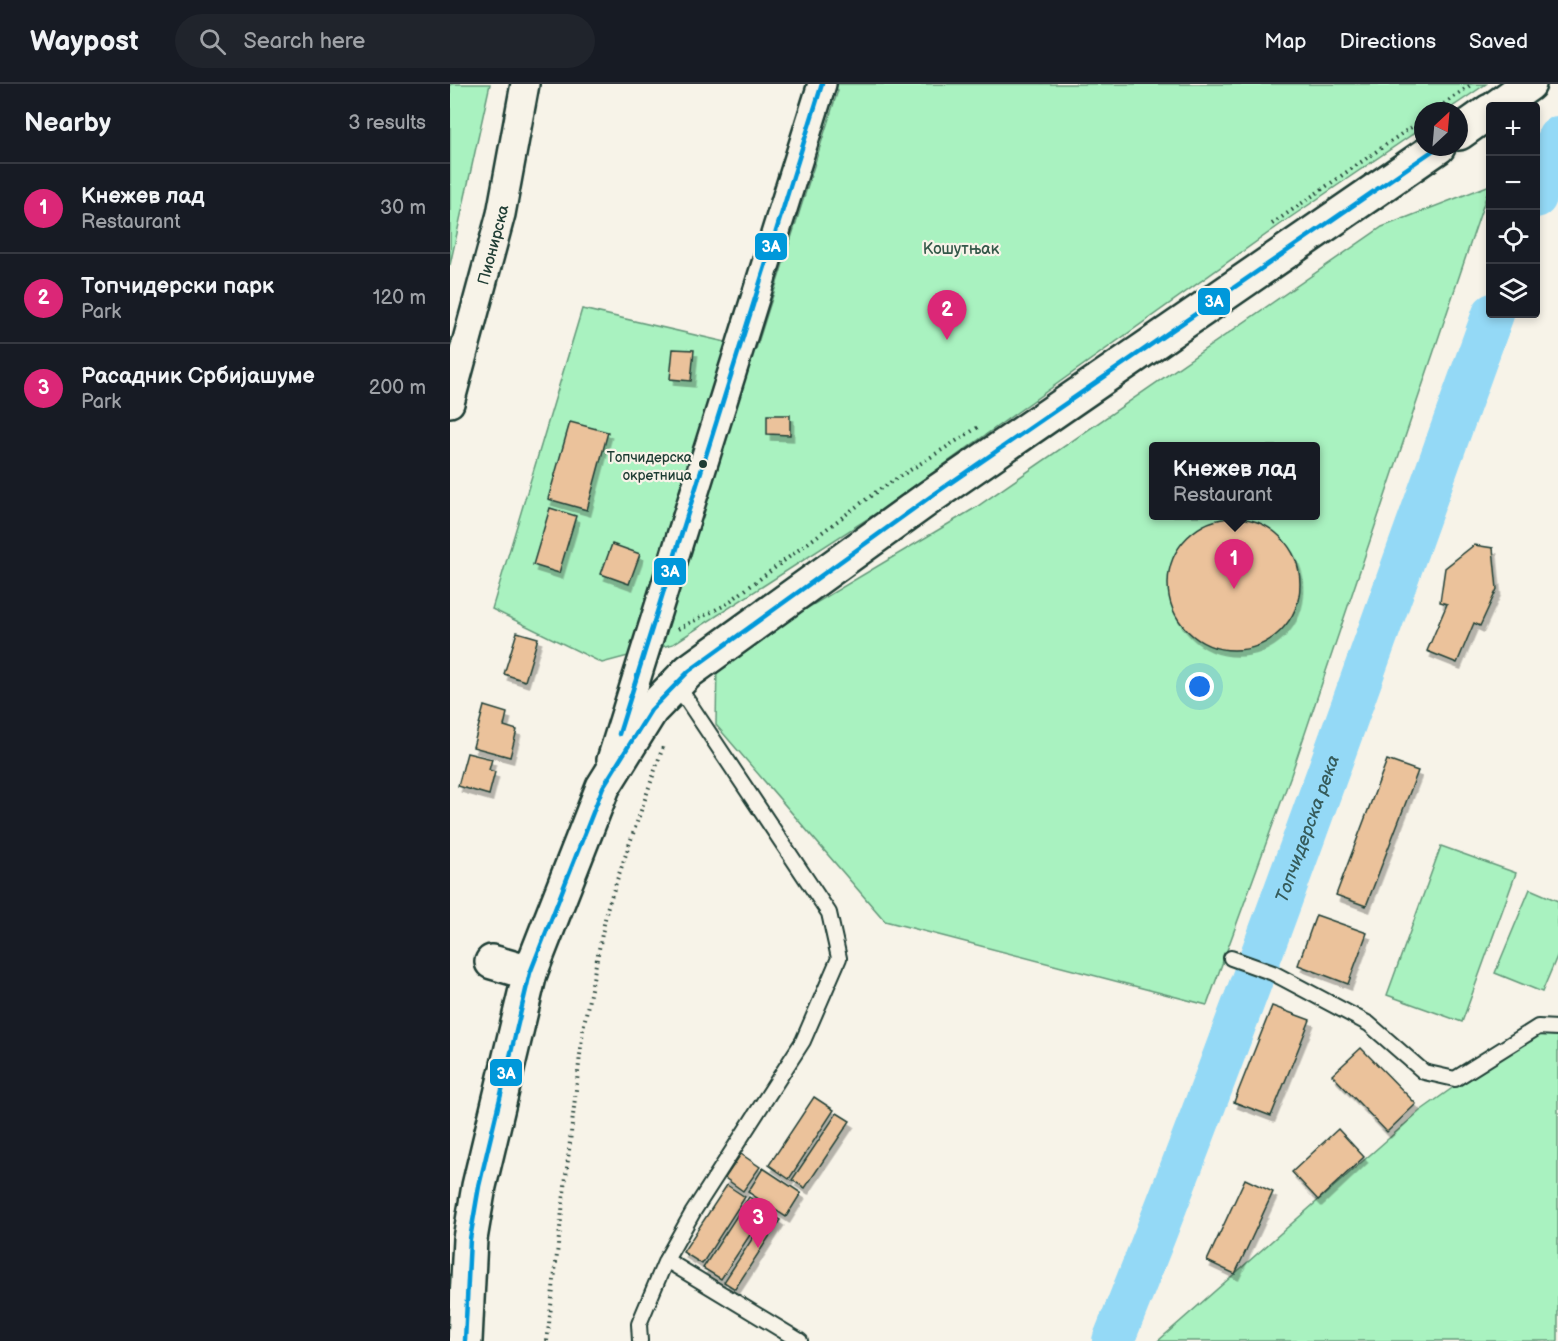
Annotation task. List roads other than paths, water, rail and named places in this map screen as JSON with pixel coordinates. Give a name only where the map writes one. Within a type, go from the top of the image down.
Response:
[{"type":"main road","points":[[1504,102],[1530,84]]},
{"type":"main road","points":[[1468,127],[1486,114]]},
{"type":"main road","points":[[465,1341],[470,1249],[479,1186],[530,973],[603,786],[641,722],[675,683],[930,497],[1425,156]]},
{"type":"main road","points":[[492,962],[530,973]]},
{"type":"street","name":"Пионирска","points":[[450,404],[501,214],[525,84]]},
{"type":"street","points":[[603,786],[822,84]]},
{"type":"lane","points":[[640,1341],[639,1324],[666,1260],[693,1212],[803,1041],[839,958],[829,913],[675,683]]},
{"type":"lane","points":[[1231,958],[1273,973],[1369,1024],[1424,1072],[1455,1079],[1538,1027],[1558,1028]]},
{"type":"lane","points":[[666,1260],[800,1341]]},
{"type":"waterway","name":"Топчидерска река","points":[[1540,186],[1558,137]]},
{"type":"waterway","name":"Топчидерска река","points":[[1113,1341],[1260,958],[1492,318]]},
{"type":"place","name":"Топчидерски парк","points":[[947,340]]},
{"type":"place","name":"Топчидерска окретница","points":[[703,464]]},
{"type":"place","name":"Кнежев лад","points":[[1234,589]]},
{"type":"place","name":"Расадник Србијашуме","points":[[758,1248]]},
{"type":"park label","name":"Кошутњак","points":[[961,248]]}]
